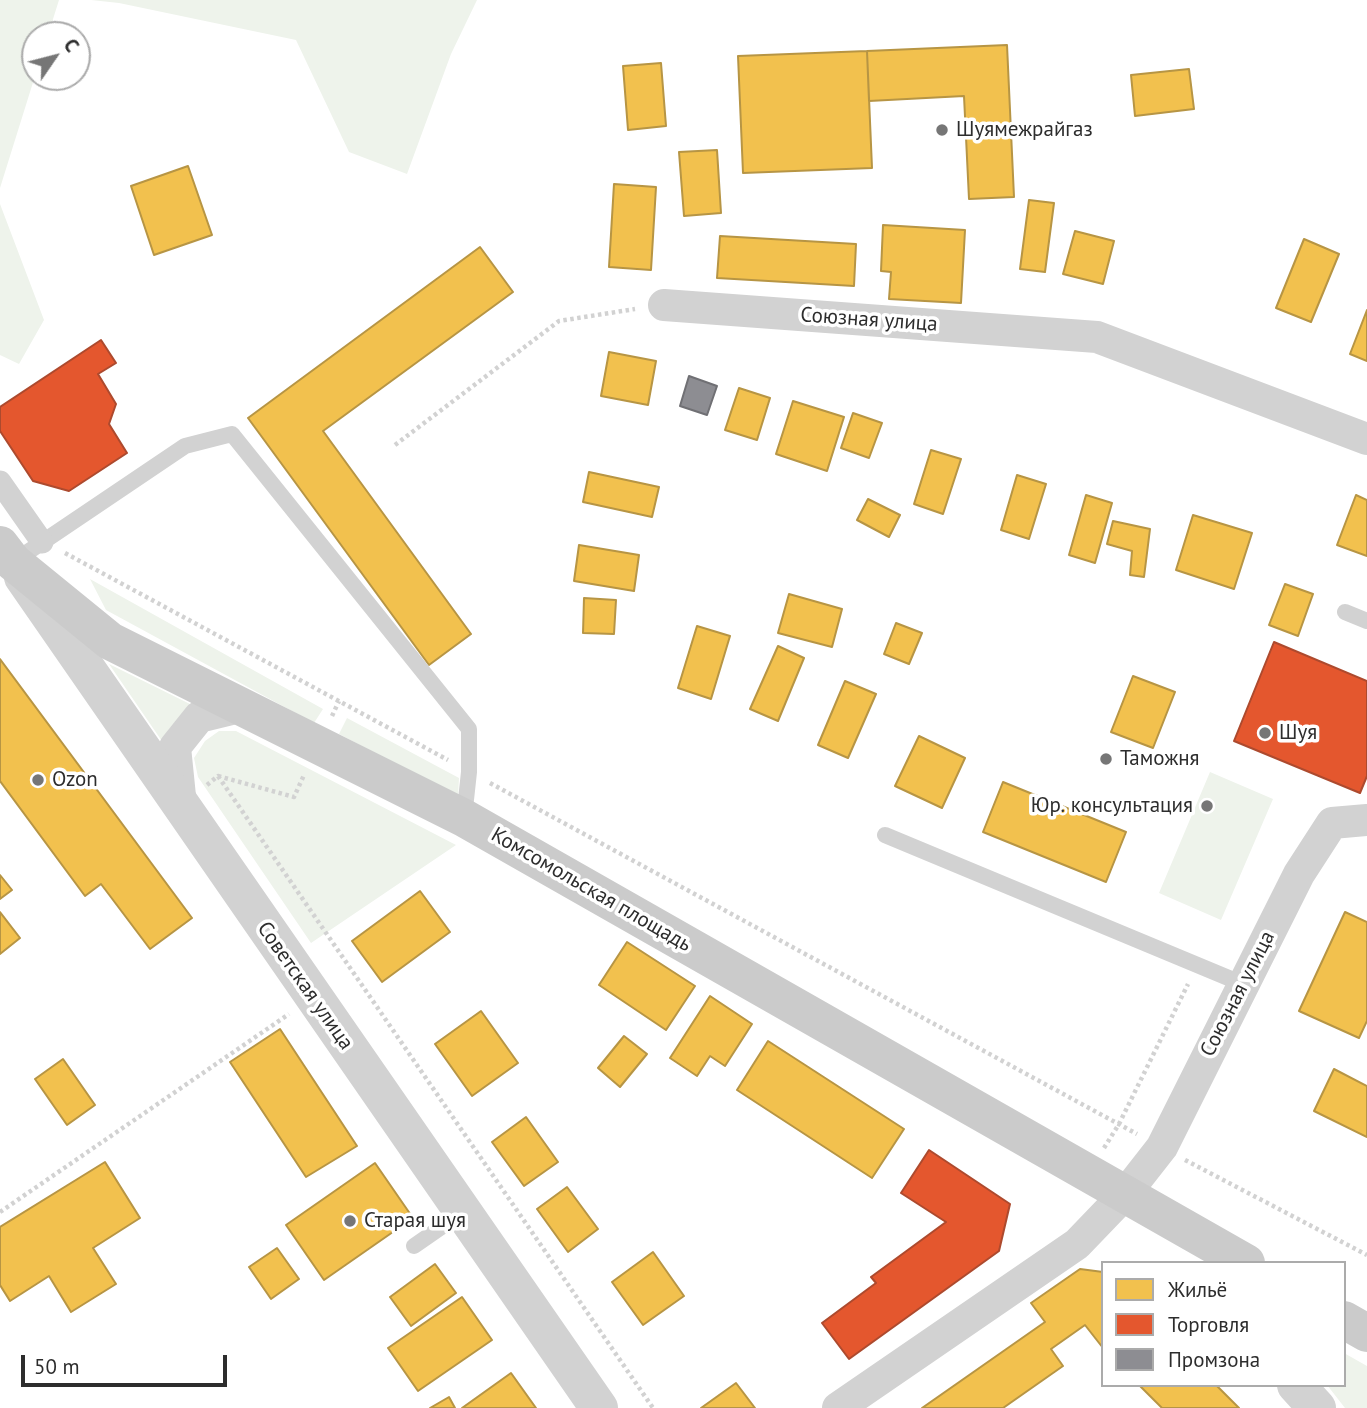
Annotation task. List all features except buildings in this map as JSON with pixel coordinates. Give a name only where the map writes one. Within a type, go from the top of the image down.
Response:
[{"type":"main road","name":"Комсомольская площадь","points":[[14,554],[110,641],[464,818],[1243,1261]]},
{"type":"main road","points":[[1346,1321],[1367,1333]]},
{"type":"street","name":"Союзная улица","points":[[664,304],[1097,337],[1367,439]]},
{"type":"street","points":[[0,482],[14,554]]},
{"type":"street","name":"Советская улица","points":[[14,554],[181,806],[599,1408]]},
{"type":"street","points":[[181,806],[175,747],[199,717],[240,707]]},
{"type":"street","name":"Союзная улица","points":[[838,1408],[1077,1244],[1126,1193],[1162,1147],[1299,874],[1332,823],[1367,820]]},
{"type":"street","points":[[1171,1219],[1202,1261]]},
{"type":"street","points":[[1298,1387],[1317,1408]]},
{"type":"lane","points":[[14,554],[185,446],[232,434],[470,729],[470,772],[464,818]]},
{"type":"lane","points":[[1345,612],[1367,621]]},
{"type":"lane","points":[[885,835],[1243,984]]},
{"type":"lane","points":[[414,1246],[463,1212]]},
{"type":"path","points":[[395,444],[559,321],[664,304]]},
{"type":"path","points":[[14,554],[470,772],[1367,1255]]},
{"type":"path","points":[[181,806],[218,776]]},
{"type":"path","points":[[218,776],[294,797]]},
{"type":"path","points":[[218,776],[653,1408]]},
{"type":"path","points":[[0,1212],[292,1011]]},
{"type":"shaded area","points":[[0,0],[59,0],[52,21],[21,21],[21,91],[30,91],[0,188]]},
{"type":"shaded area","points":[[91,0],[477,0],[451,54],[407,174],[349,152],[296,40],[119,3]]},
{"type":"shaded area","points":[[0,204],[44,320],[19,364],[0,355]]},
{"type":"shaded area","points":[[90,579],[323,709],[314,723],[106,610]]},
{"type":"shaded area","points":[[109,664],[192,705],[169,729],[166,747]]},
{"type":"shaded area","points":[[347,718],[459,778],[458,797],[339,734]]},
{"type":"shaded area","points":[[219,731],[236,731],[456,845],[311,943],[198,777],[194,758],[205,741]]},
{"type":"shaded area","points":[[1210,772],[1273,799],[1221,920],[1159,893]]},
{"type":"shaded area","points":[[1346,1354],[1367,1366],[1367,1408],[1345,1408],[1329,1387],[1346,1387]]},
{"type":"place","name":"Шуямежрайгаз","points":[[942,130]]},
{"type":"place","name":"Шуя","points":[[1265,733]]},
{"type":"place","name":"Таможня","points":[[1106,759]]},
{"type":"place","name":"Ozon","points":[[38,780]]},
{"type":"place","name":"Юр. консультация","points":[[1207,806]]},
{"type":"place","name":"Старая шуя","points":[[350,1221]]}]
